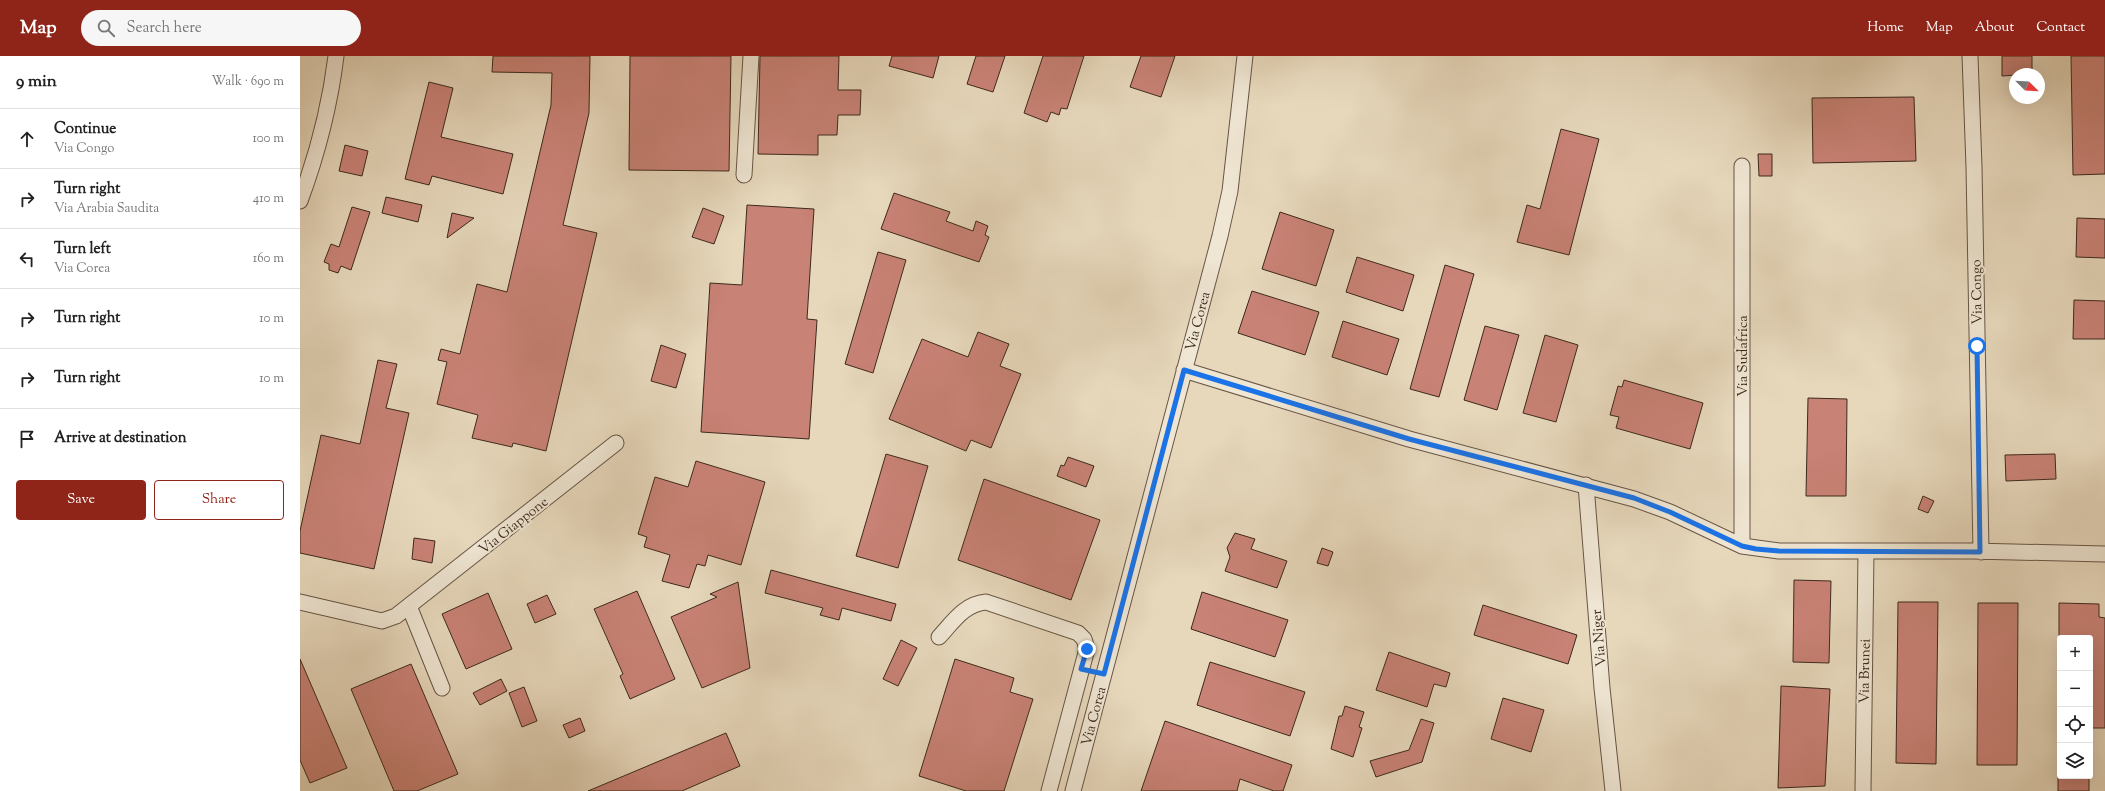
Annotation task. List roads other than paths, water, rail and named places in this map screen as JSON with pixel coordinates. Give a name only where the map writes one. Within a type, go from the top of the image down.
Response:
[{"type":"street","points":[[300,201],[318,148],[331,91],[336,56]]},
{"type":"street","points":[[744,175],[751,56]]},
{"type":"street","name":"Via Corea","points":[[1073,791],[1220,236],[1230,192],[1245,56]]},
{"type":"street","name":"Via Congo","points":[[1970,56],[1974,174],[1980,552]]},
{"type":"street","name":"Via Sudafrica","points":[[1742,166],[1742,546]]},
{"type":"street","points":[[1184,370],[1409,439],[1634,498],[1670,512],[1742,546],[1779,551],[2105,554]]},
{"type":"street","name":"Via Giappone","points":[[300,602],[382,621],[396,616],[616,444]]},
{"type":"street","name":"Via Niger","points":[[1586,485],[1602,688],[1613,791]]},
{"type":"street","name":"Via Brunei","points":[[1863,791],[1866,551]]},
{"type":"street","points":[[939,637],[965,609],[975,603],[986,602],[1078,633],[1084,639],[1087,649],[1049,791]]},
{"type":"street","points":[[409,606],[442,688]]},
{"type":"street","points":[[1081,669],[1104,674]]}]
